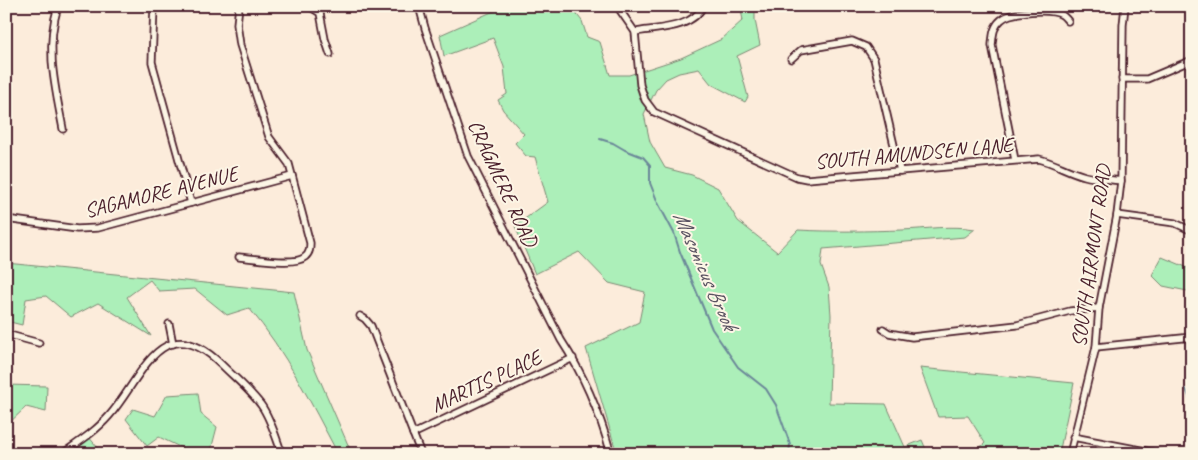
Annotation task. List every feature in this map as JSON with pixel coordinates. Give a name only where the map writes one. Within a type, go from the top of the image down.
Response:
[{"type":"street","points":[[58,6],[51,36],[51,50],[52,71],[63,129]]},
{"type":"street","points":[[154,6],[152,62],[191,203]]},
{"type":"street","points":[[239,6],[237,24],[240,45],[269,137],[288,164],[310,243],[310,251],[306,257],[299,260],[239,257]]},
{"type":"street","points":[[309,6],[320,13],[324,39],[330,54]]},
{"type":"street","name":"CRAGMERE ROAD","points":[[419,6],[468,156],[561,340],[573,358],[595,405],[612,454]]},
{"type":"street","points":[[618,6],[635,32],[692,20],[700,13],[703,6]]},
{"type":"street","name":"SOUTH AIRMONT ROAD","points":[[1070,454],[1084,389],[1096,347],[1099,308],[1118,215],[1121,181],[1125,6]]},
{"type":"street","points":[[1015,160],[992,45],[994,29],[1002,19],[1016,13],[1051,12],[1062,15],[1068,21]]},
{"type":"street","name":"SOUTH AMUNDSEN LANE","points":[[635,32],[640,85],[645,100],[654,112],[797,177],[808,179],[1039,159],[1085,176],[1121,181]]},
{"type":"street","points":[[792,59],[801,50],[811,47],[852,41],[866,47],[874,59],[900,171]]},
{"type":"street","points":[[1122,79],[1147,79],[1192,60]]},
{"type":"street","name":"SAGAMORE AVENUE","points":[[6,219],[77,229],[98,228],[292,176]]},
{"type":"street","points":[[1118,215],[1175,223],[1192,231]]},
{"type":"street","points":[[883,328],[889,334],[912,337],[1016,325],[1070,311],[1099,308]]},
{"type":"street","points":[[360,316],[371,326],[421,454]]},
{"type":"street","points":[[169,324],[172,344]]},
{"type":"street","points":[[6,334],[39,343]]},
{"type":"street","points":[[1096,347],[1192,336]]},
{"type":"street","points":[[62,454],[97,428],[118,405],[149,359],[160,349],[172,344],[188,344],[203,348],[209,352],[256,399],[267,414],[282,454]]},
{"type":"street","name":"MARTIS PLACE","points":[[413,434],[573,358]]},
{"type":"street","points":[[1073,437],[1161,454]]},
{"type":"green space","points":[[505,6],[570,6],[582,21],[587,37],[600,42],[610,75],[629,75],[681,58],[722,39],[743,20],[740,6],[755,6],[755,20],[760,45],[737,56],[748,97],[745,102],[711,84],[699,69],[679,73],[666,79],[656,90],[644,114],[650,142],[665,168],[692,175],[718,188],[738,221],[777,252],[798,230],[863,231],[948,227],[975,229],[965,237],[823,249],[821,265],[829,287],[831,315],[829,403],[886,404],[905,447],[922,440],[928,454],[617,454],[586,348],[639,322],[645,292],[609,283],[579,252],[535,274],[515,226],[548,202],[535,157],[526,156],[515,143],[524,134],[503,110],[498,100],[507,94],[504,67],[493,38],[444,56],[440,35]]},
{"type":"green space","points":[[1162,257],[1186,267],[1192,272],[1192,292],[1163,286],[1152,275]]},
{"type":"green space","points":[[6,263],[294,292],[307,350],[352,454],[338,454],[286,360],[249,308],[227,315],[195,289],[159,291],[150,280],[127,297],[151,336],[98,303],[71,317],[46,296],[26,299],[22,325],[6,321]]},
{"type":"green space","points":[[920,368],[1074,383],[1059,454],[973,454],[985,443],[968,416],[938,417]]},
{"type":"green space","points":[[6,385],[47,386],[46,412],[26,407],[6,426]]},
{"type":"green space","points":[[198,393],[201,414],[217,427],[211,450],[213,454],[194,454],[159,437],[147,446],[126,419],[133,409],[155,416],[167,395]]},
{"type":"green space","points":[[88,436],[103,454],[63,454]]},
{"type":"waterway","name":"Masonicus Brook","points":[[600,139],[643,157],[650,165],[650,183],[674,233],[712,329],[738,367],[766,389],[776,405],[790,444],[789,454]]},
{"type":"waterway","points":[[1186,389],[1192,405]]}]
